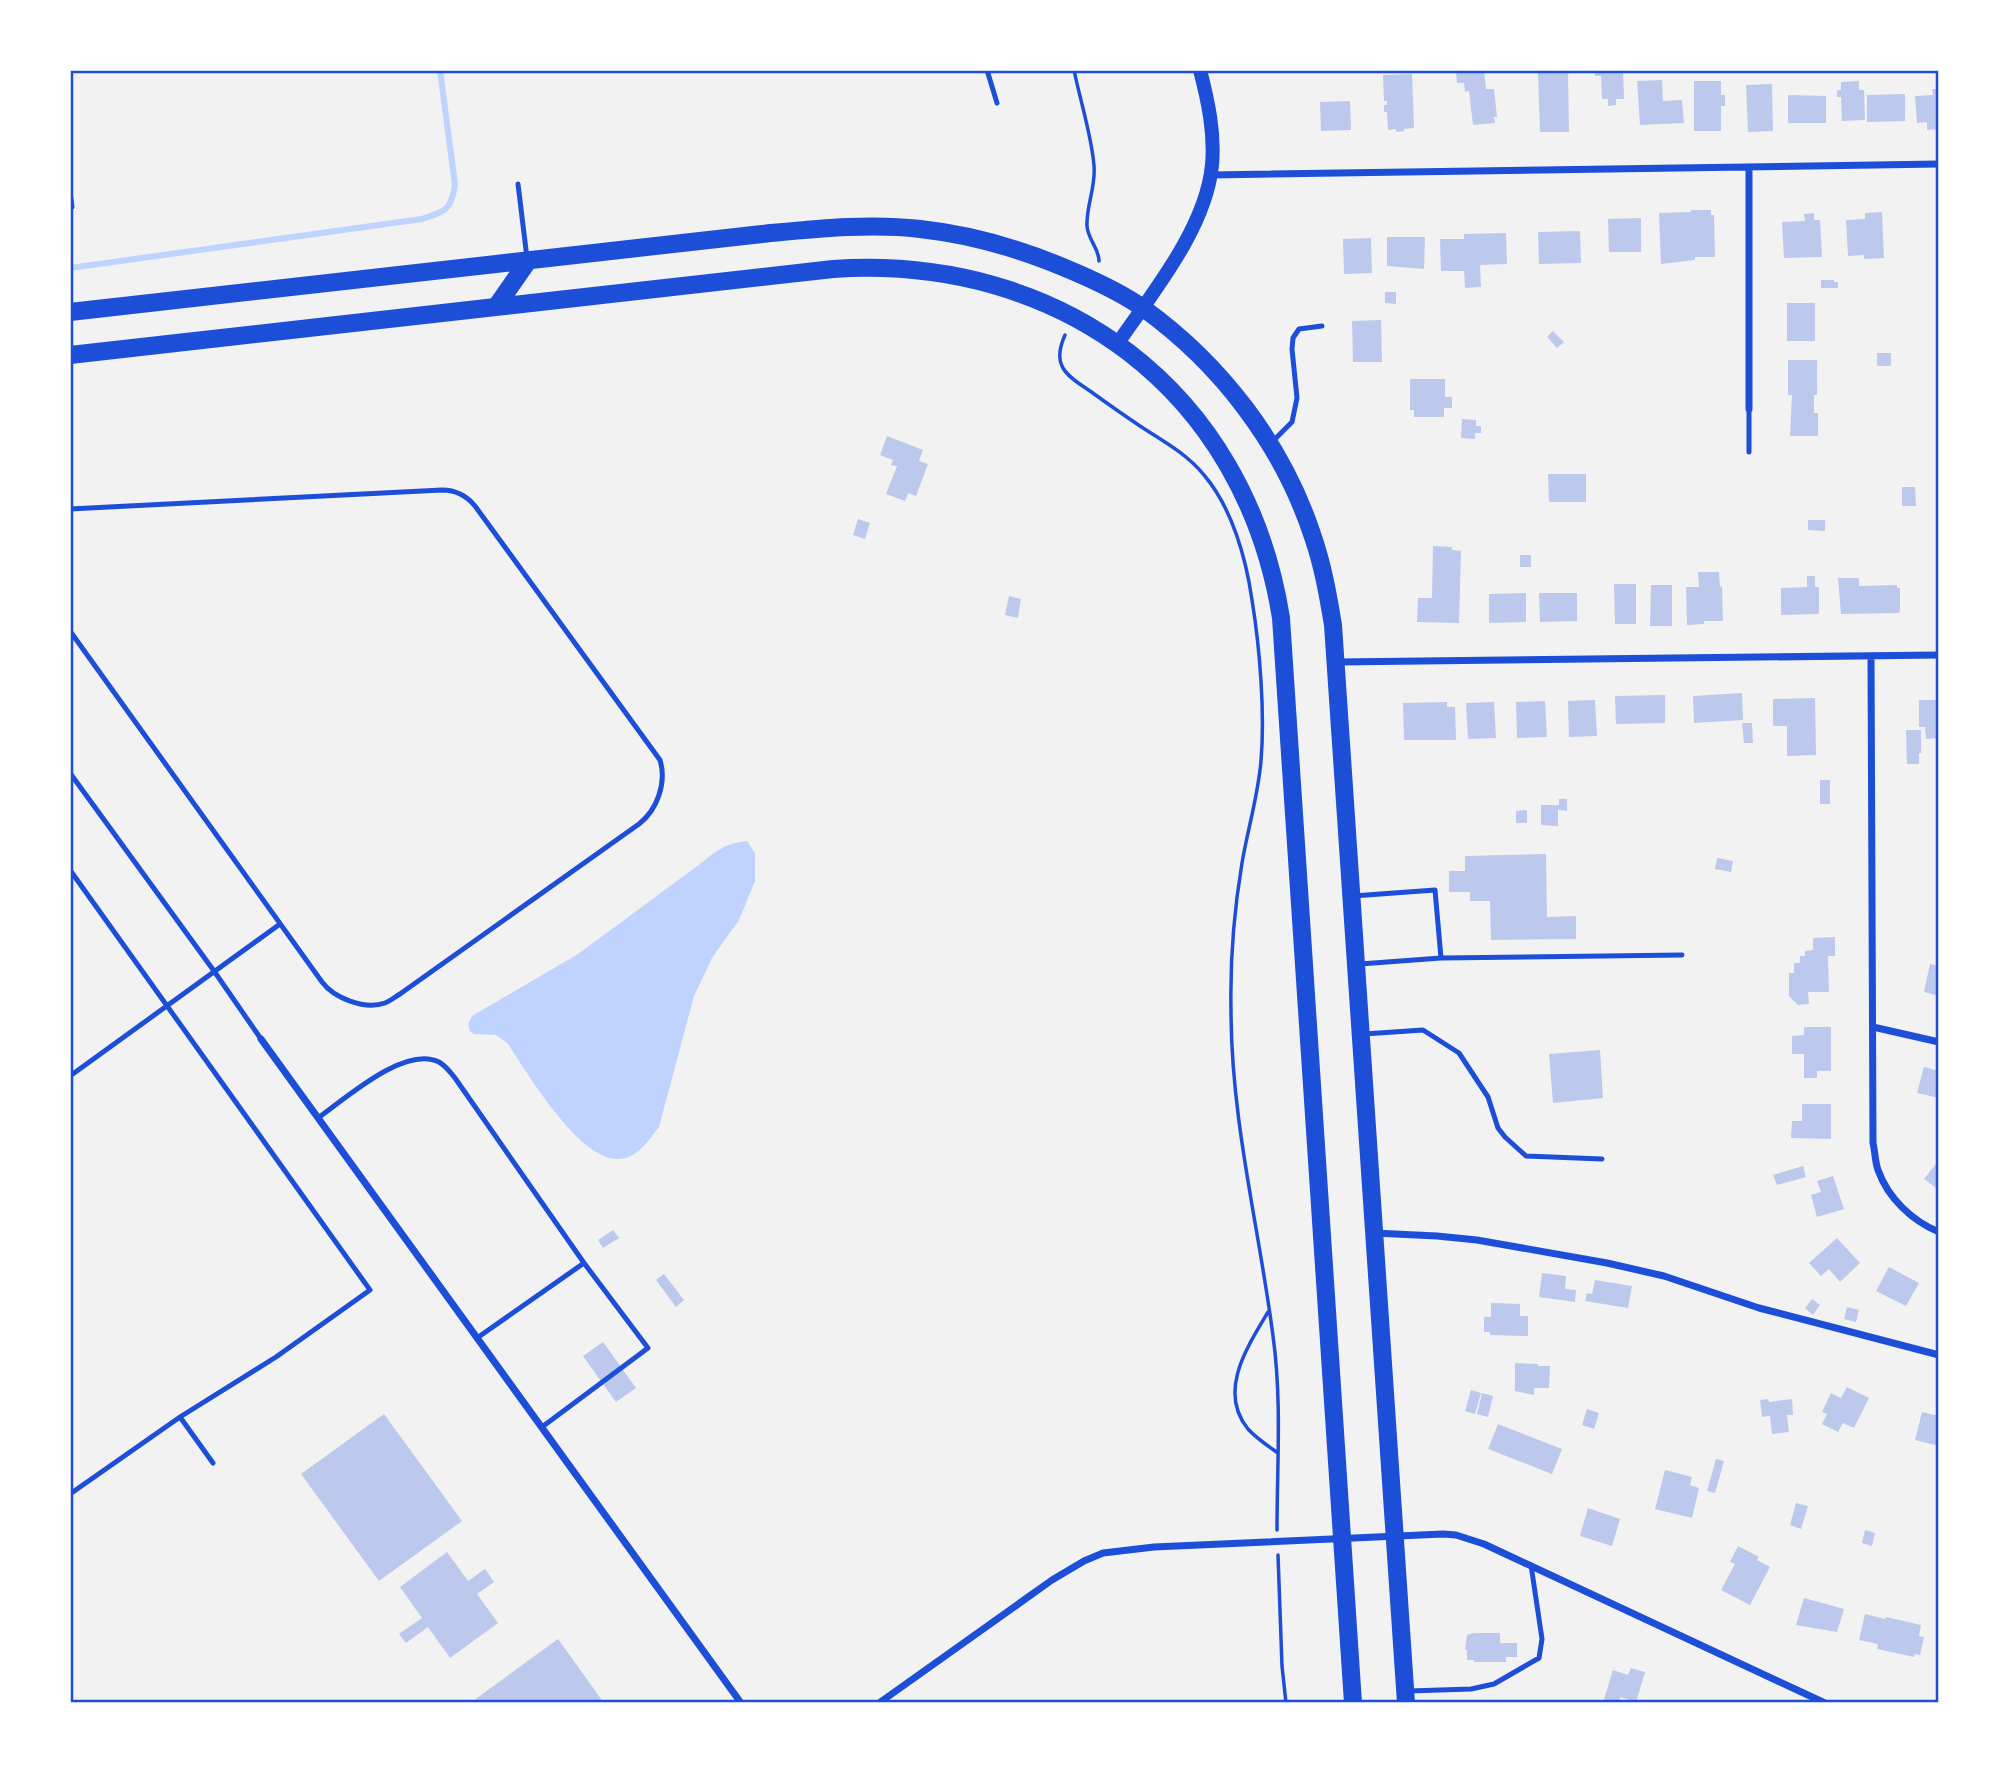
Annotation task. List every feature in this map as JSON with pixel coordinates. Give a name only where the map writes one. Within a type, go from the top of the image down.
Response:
[{"type":"main road","points":[[1118,343],[1166,274],[1189,233],[1210,175],[1212,130],[1200,70]]},
{"type":"main road","points":[[70,312],[824,229],[919,229],[978,238],[1042,258],[1093,280],[1142,308],[1194,351],[1234,392],[1270,444],[1290,480],[1313,537],[1328,593],[1337,662],[1405,1697]]},
{"type":"main road","points":[[496,307],[528,261]]},
{"type":"main road","points":[[70,355],[833,269],[885,267],[958,276],[1011,291],[1074,316],[1118,343],[1165,384],[1223,455],[1254,516],[1276,584],[1285,663],[1353,1703]]},
{"type":"street","points":[[1210,175],[1939,164]]},
{"type":"street","points":[[1749,167],[1749,409]]},
{"type":"street","points":[[1337,662],[1939,655]]},
{"type":"street","points":[[1871,656],[1873,1143],[1878,1170],[1890,1192],[1909,1215],[1939,1232]]},
{"type":"street","points":[[1873,1027],[1939,1042]]},
{"type":"street","points":[[261,1039],[741,1703]]},
{"type":"street","points":[[1374,1233],[1477,1240],[1607,1263],[1664,1276],[1759,1308],[1939,1355]]},
{"type":"street","points":[[879,1703],[1060,1575],[1103,1553],[1154,1547],[1456,1535],[1531,1565],[1825,1703]]},
{"type":"lane","points":[[987,70],[997,103]]},
{"type":"lane","points":[[518,184],[528,261]]},
{"type":"lane","points":[[70,191],[72,207]]},
{"type":"lane","points":[[1270,444],[1292,422],[1297,398],[1293,338],[1299,329],[1322,326]]},
{"type":"lane","points":[[1749,409],[1749,452]]},
{"type":"lane","points":[[70,509],[442,490],[461,493],[475,506],[660,760],[660,790],[655,807],[648,817],[388,1001],[380,1004],[348,1000],[333,994],[322,982],[70,632]]},
{"type":"lane","points":[[70,773],[261,1039]]},
{"type":"lane","points":[[70,870],[370,1290],[276,1357],[180,1417],[70,1494]]},
{"type":"lane","points":[[1352,896],[1435,890],[1441,958]]},
{"type":"lane","points":[[71,1074],[280,924]]},
{"type":"lane","points":[[1357,964],[1441,958],[1682,955]]},
{"type":"lane","points":[[1361,1034],[1423,1030],[1459,1053],[1488,1097],[1498,1128],[1526,1156],[1602,1159]]},
{"type":"lane","points":[[318,1118],[401,1062],[419,1058],[439,1062],[455,1078],[584,1263],[648,1348],[542,1427]]},
{"type":"lane","points":[[477,1338],[584,1263]]},
{"type":"lane","points":[[180,1417],[213,1463]]},
{"type":"lane","points":[[1405,1697],[1494,1684],[1539,1658],[1542,1639],[1531,1565]]},
{"type":"path","points":[[1074,70],[1094,166],[1087,231],[1098,251],[1099,267]]},
{"type":"path","points":[[1068,328],[1061,343],[1061,365],[1080,384],[1185,456],[1204,475],[1217,493],[1230,520],[1249,582],[1258,654],[1262,741],[1258,792],[1238,889],[1231,964],[1230,1013],[1244,1166],[1273,1338],[1279,1426],[1278,1526]]},
{"type":"path","points":[[1269,1310],[1242,1356],[1235,1392],[1238,1409],[1247,1428],[1278,1453]]},
{"type":"path","points":[[1278,1555],[1286,1703]]},
{"type":"water","points":[[747,841],[755,853],[755,881],[739,920],[712,958],[694,996],[659,1127],[642,1148],[631,1156],[618,1159],[603,1156],[571,1131],[541,1094],[508,1044],[496,1035],[474,1034],[468,1024],[472,1016],[578,954],[719,850]]},
{"type":"building","points":[[1464,70],[1484,70],[1486,89],[1494,89],[1497,117],[1494,117],[1495,123],[1473,125],[1469,91],[1465,92],[1464,83],[1457,83],[1456,73],[1464,73]]},
{"type":"building","points":[[1568,70],[1569,132],[1540,132],[1538,71]]},
{"type":"building","points":[[1595,70],[1623,70],[1624,99],[1616,99],[1616,105],[1608,106],[1608,99],[1602,99],[1601,76],[1595,76]]},
{"type":"building","points":[[1412,74],[1414,128],[1396,132],[1396,129],[1388,130],[1387,112],[1384,112],[1387,101],[1384,101],[1383,75]]},
{"type":"building","points":[[1662,80],[1663,101],[1682,100],[1684,123],[1640,125],[1637,81]]},
{"type":"building","points":[[1694,81],[1721,81],[1721,95],[1725,95],[1725,106],[1721,106],[1721,131],[1694,131]]},
{"type":"building","points":[[1859,81],[1859,90],[1864,90],[1865,120],[1842,121],[1841,97],[1837,97],[1837,90],[1841,90],[1841,82]]},
{"type":"building","points":[[1772,84],[1773,131],[1748,132],[1746,85]]},
{"type":"building","points":[[1932,89],[1939,89],[1939,122],[1936,122],[1937,129],[1927,130],[1927,122],[1917,123],[1915,96],[1933,95]]},
{"type":"building","points":[[1905,94],[1905,121],[1867,122],[1867,95]]},
{"type":"building","points":[[1788,95],[1826,96],[1826,123],[1788,123]]},
{"type":"building","points":[[1350,101],[1351,130],[1321,131],[1320,102]]},
{"type":"building","points":[[1711,210],[1711,215],[1714,215],[1715,257],[1695,257],[1695,260],[1661,264],[1659,213]]},
{"type":"building","points":[[1882,212],[1884,258],[1864,259],[1864,255],[1848,256],[1846,220],[1865,219],[1865,213]]},
{"type":"building","points":[[1814,213],[1814,220],[1820,220],[1822,257],[1784,258],[1782,222],[1805,221],[1804,214]]},
{"type":"building","points":[[1641,218],[1641,252],[1609,252],[1608,219]]},
{"type":"building","points":[[1580,231],[1581,263],[1539,264],[1538,232]]},
{"type":"building","points":[[1506,233],[1507,264],[1480,265],[1481,287],[1465,288],[1464,271],[1441,271],[1440,239],[1464,239],[1464,234]]},
{"type":"building","points":[[1387,237],[1425,237],[1424,269],[1387,266]]},
{"type":"building","points":[[1371,238],[1372,273],[1344,274],[1343,239]]},
{"type":"building","points":[[1821,280],[1834,280],[1838,282],[1838,288],[1821,288]]},
{"type":"building","points":[[1385,292],[1396,292],[1396,304],[1385,303]]},
{"type":"building","points":[[1787,303],[1815,303],[1815,341],[1787,341]]},
{"type":"building","points":[[1381,320],[1382,362],[1353,362],[1352,321]]},
{"type":"building","points":[[1553,331],[1564,342],[1557,348],[1547,337]]},
{"type":"building","points":[[1877,353],[1891,353],[1891,366],[1877,366]]},
{"type":"building","points":[[1788,360],[1817,360],[1814,413],[1818,413],[1818,436],[1790,436],[1792,395],[1788,395]]},
{"type":"building","points":[[1410,379],[1445,379],[1445,397],[1452,397],[1452,408],[1444,408],[1444,417],[1414,417],[1414,410],[1410,410]]},
{"type":"building","points":[[1462,419],[1476,420],[1476,426],[1481,426],[1481,433],[1475,433],[1475,439],[1461,438]]},
{"type":"building","points":[[887,436],[923,450],[919,461],[928,464],[916,496],[908,493],[905,501],[886,494],[897,466],[891,465],[893,460],[880,455]]},
{"type":"building","points":[[1548,474],[1586,474],[1586,502],[1549,502]]},
{"type":"building","points":[[1902,487],[1915,487],[1916,506],[1902,506]]},
{"type":"building","points":[[858,519],[870,523],[865,539],[853,535]]},
{"type":"building","points":[[1808,520],[1825,520],[1825,531],[1808,530]]},
{"type":"building","points":[[1433,546],[1452,547],[1452,550],[1461,551],[1459,623],[1417,622],[1418,598],[1432,598]]},
{"type":"building","points":[[1520,555],[1531,555],[1531,567],[1520,567]]},
{"type":"building","points":[[1698,572],[1719,572],[1723,621],[1687,625],[1686,587],[1699,587]]},
{"type":"building","points":[[1807,576],[1815,576],[1815,587],[1819,587],[1819,614],[1781,615],[1781,588],[1807,587]]},
{"type":"building","points":[[1838,578],[1859,578],[1859,586],[1897,585],[1897,588],[1900,588],[1899,613],[1841,614]]},
{"type":"building","points":[[1614,584],[1636,584],[1636,624],[1615,624]]},
{"type":"building","points":[[1651,585],[1672,585],[1672,626],[1650,626]]},
{"type":"building","points":[[1526,593],[1526,622],[1489,623],[1489,594]]},
{"type":"building","points":[[1539,593],[1577,593],[1577,621],[1540,622]]},
{"type":"building","points":[[1009,596],[1021,599],[1018,618],[1005,615]]},
{"type":"building","points":[[1742,693],[1743,720],[1694,723],[1693,696]]},
{"type":"building","points":[[1665,695],[1665,723],[1616,724],[1615,696]]},
{"type":"building","points":[[1815,698],[1816,755],[1787,756],[1787,726],[1773,726],[1773,699]]},
{"type":"building","points":[[1595,700],[1597,736],[1569,737],[1568,701]]},
{"type":"building","points":[[1919,700],[1939,700],[1939,738],[1926,739],[1925,727],[1919,727]]},
{"type":"building","points":[[1545,701],[1547,737],[1517,738],[1516,702]]},
{"type":"building","points":[[1447,702],[1447,707],[1455,707],[1456,740],[1404,740],[1403,703]]},
{"type":"building","points":[[1494,702],[1496,738],[1468,739],[1466,703]]},
{"type":"building","points":[[1742,723],[1752,723],[1753,743],[1744,743]]},
{"type":"building","points":[[1906,730],[1921,730],[1919,764],[1907,764]]},
{"type":"building","points":[[1820,780],[1830,780],[1830,804],[1820,804]]},
{"type":"building","points":[[1559,799],[1567,799],[1567,811],[1558,810],[1558,826],[1541,825],[1541,805],[1559,805]]},
{"type":"building","points":[[1527,810],[1527,823],[1516,823],[1516,811]]},
{"type":"building","points":[[1546,854],[1547,917],[1576,916],[1576,939],[1491,940],[1490,901],[1470,901],[1470,892],[1449,892],[1449,871],[1465,871],[1465,856]]},
{"type":"building","points":[[1717,858],[1733,861],[1731,872],[1715,869]]},
{"type":"building","points":[[1835,937],[1835,956],[1828,956],[1829,992],[1808,992],[1809,1004],[1798,1005],[1789,996],[1789,973],[1794,973],[1794,963],[1800,963],[1800,956],[1805,956],[1805,951],[1813,950],[1813,938]]},
{"type":"building","points":[[1930,964],[1939,966],[1939,996],[1924,992]]},
{"type":"building","points":[[1804,1027],[1831,1027],[1831,1071],[1817,1071],[1817,1078],[1804,1078],[1804,1054],[1792,1054],[1792,1036],[1804,1035]]},
{"type":"building","points":[[1600,1050],[1603,1098],[1553,1103],[1549,1054]]},
{"type":"building","points":[[1924,1067],[1939,1071],[1939,1098],[1917,1093]]},
{"type":"building","points":[[1802,1104],[1831,1104],[1831,1139],[1791,1138],[1792,1121],[1802,1121]]},
{"type":"building","points":[[1939,1160],[1939,1190],[1924,1179]]},
{"type":"building","points":[[1803,1166],[1806,1177],[1777,1185],[1773,1175]]},
{"type":"building","points":[[1833,1176],[1844,1209],[1817,1217],[1811,1195],[1821,1192],[1817,1181]]},
{"type":"building","points":[[613,1230],[619,1238],[603,1248],[598,1240]]},
{"type":"building","points":[[1837,1238],[1860,1263],[1840,1282],[1829,1269],[1821,1276],[1809,1263]]},
{"type":"building","points":[[1889,1267],[1919,1283],[1906,1306],[1876,1291]]},
{"type":"building","points":[[1542,1273],[1566,1276],[1565,1289],[1576,1290],[1575,1302],[1539,1297]]},
{"type":"building","points":[[664,1274],[684,1300],[676,1307],[656,1280]]},
{"type":"building","points":[[1595,1280],[1632,1286],[1628,1308],[1585,1301],[1587,1293],[1592,1294]]},
{"type":"building","points":[[1812,1299],[1820,1305],[1813,1315],[1805,1308]]},
{"type":"building","points":[[1491,1303],[1520,1304],[1520,1316],[1528,1316],[1528,1336],[1490,1335],[1490,1332],[1484,1332],[1484,1317],[1491,1317]]},
{"type":"building","points":[[1847,1307],[1859,1310],[1856,1322],[1844,1319]]},
{"type":"building","points":[[603,1342],[636,1388],[616,1402],[583,1356]]},
{"type":"building","points":[[1515,1363],[1550,1366],[1549,1388],[1534,1388],[1534,1395],[1515,1391]]},
{"type":"building","points":[[1847,1387],[1869,1398],[1854,1428],[1843,1423],[1838,1432],[1822,1424],[1827,1414],[1822,1412],[1831,1393],[1841,1398]]},
{"type":"building","points":[[1471,1390],[1481,1393],[1475,1414],[1465,1411]]},
{"type":"building","points":[[1482,1393],[1493,1396],[1488,1417],[1477,1414]]},
{"type":"building","points":[[1768,1399],[1769,1402],[1792,1399],[1793,1415],[1787,1415],[1789,1432],[1772,1434],[1770,1416],[1762,1417],[1760,1400]]},
{"type":"building","points":[[1587,1409],[1599,1413],[1594,1429],[1582,1425]]},
{"type":"building","points":[[1922,1412],[1939,1416],[1939,1446],[1915,1440]]},
{"type":"building","points":[[384,1414],[462,1521],[379,1581],[301,1474]]},
{"type":"building","points":[[1498,1424],[1562,1449],[1552,1474],[1488,1449]]},
{"type":"building","points":[[1716,1459],[1724,1461],[1715,1493],[1707,1491]]},
{"type":"building","points":[[1665,1470],[1692,1477],[1690,1485],[1699,1488],[1692,1518],[1655,1509]]},
{"type":"building","points":[[1796,1503],[1808,1506],[1801,1529],[1790,1525]]},
{"type":"building","points":[[1588,1508],[1620,1519],[1612,1546],[1580,1536]]},
{"type":"building","points":[[1865,1530],[1875,1533],[1872,1546],[1862,1543]]},
{"type":"building","points":[[1738,1546],[1759,1557],[1757,1560],[1770,1567],[1750,1605],[1721,1590],[1735,1564],[1730,1562]]},
{"type":"building","points":[[447,1552],[468,1581],[485,1569],[494,1582],[477,1594],[498,1623],[450,1658],[428,1627],[406,1643],[399,1634],[422,1618],[400,1587]]},
{"type":"building","points":[[1804,1598],[1844,1609],[1837,1632],[1796,1625]]},
{"type":"building","points":[[1865,1614],[1921,1625],[1919,1636],[1924,1637],[1920,1655],[1915,1654],[1914,1657],[1877,1649],[1878,1644],[1859,1640]]},
{"type":"building","points":[[1500,1633],[1500,1643],[1517,1643],[1517,1657],[1506,1657],[1506,1662],[1467,1660],[1467,1635]]},
{"type":"building","points":[[558,1639],[604,1703],[470,1703]]},
{"type":"building","points":[[1631,1668],[1645,1672],[1636,1702],[1620,1697],[1619,1703],[1603,1703],[1613,1670],[1628,1675]]},
{"type":"waterway","points":[[70,268],[422,219],[442,211],[452,200],[455,185],[440,70]]}]
